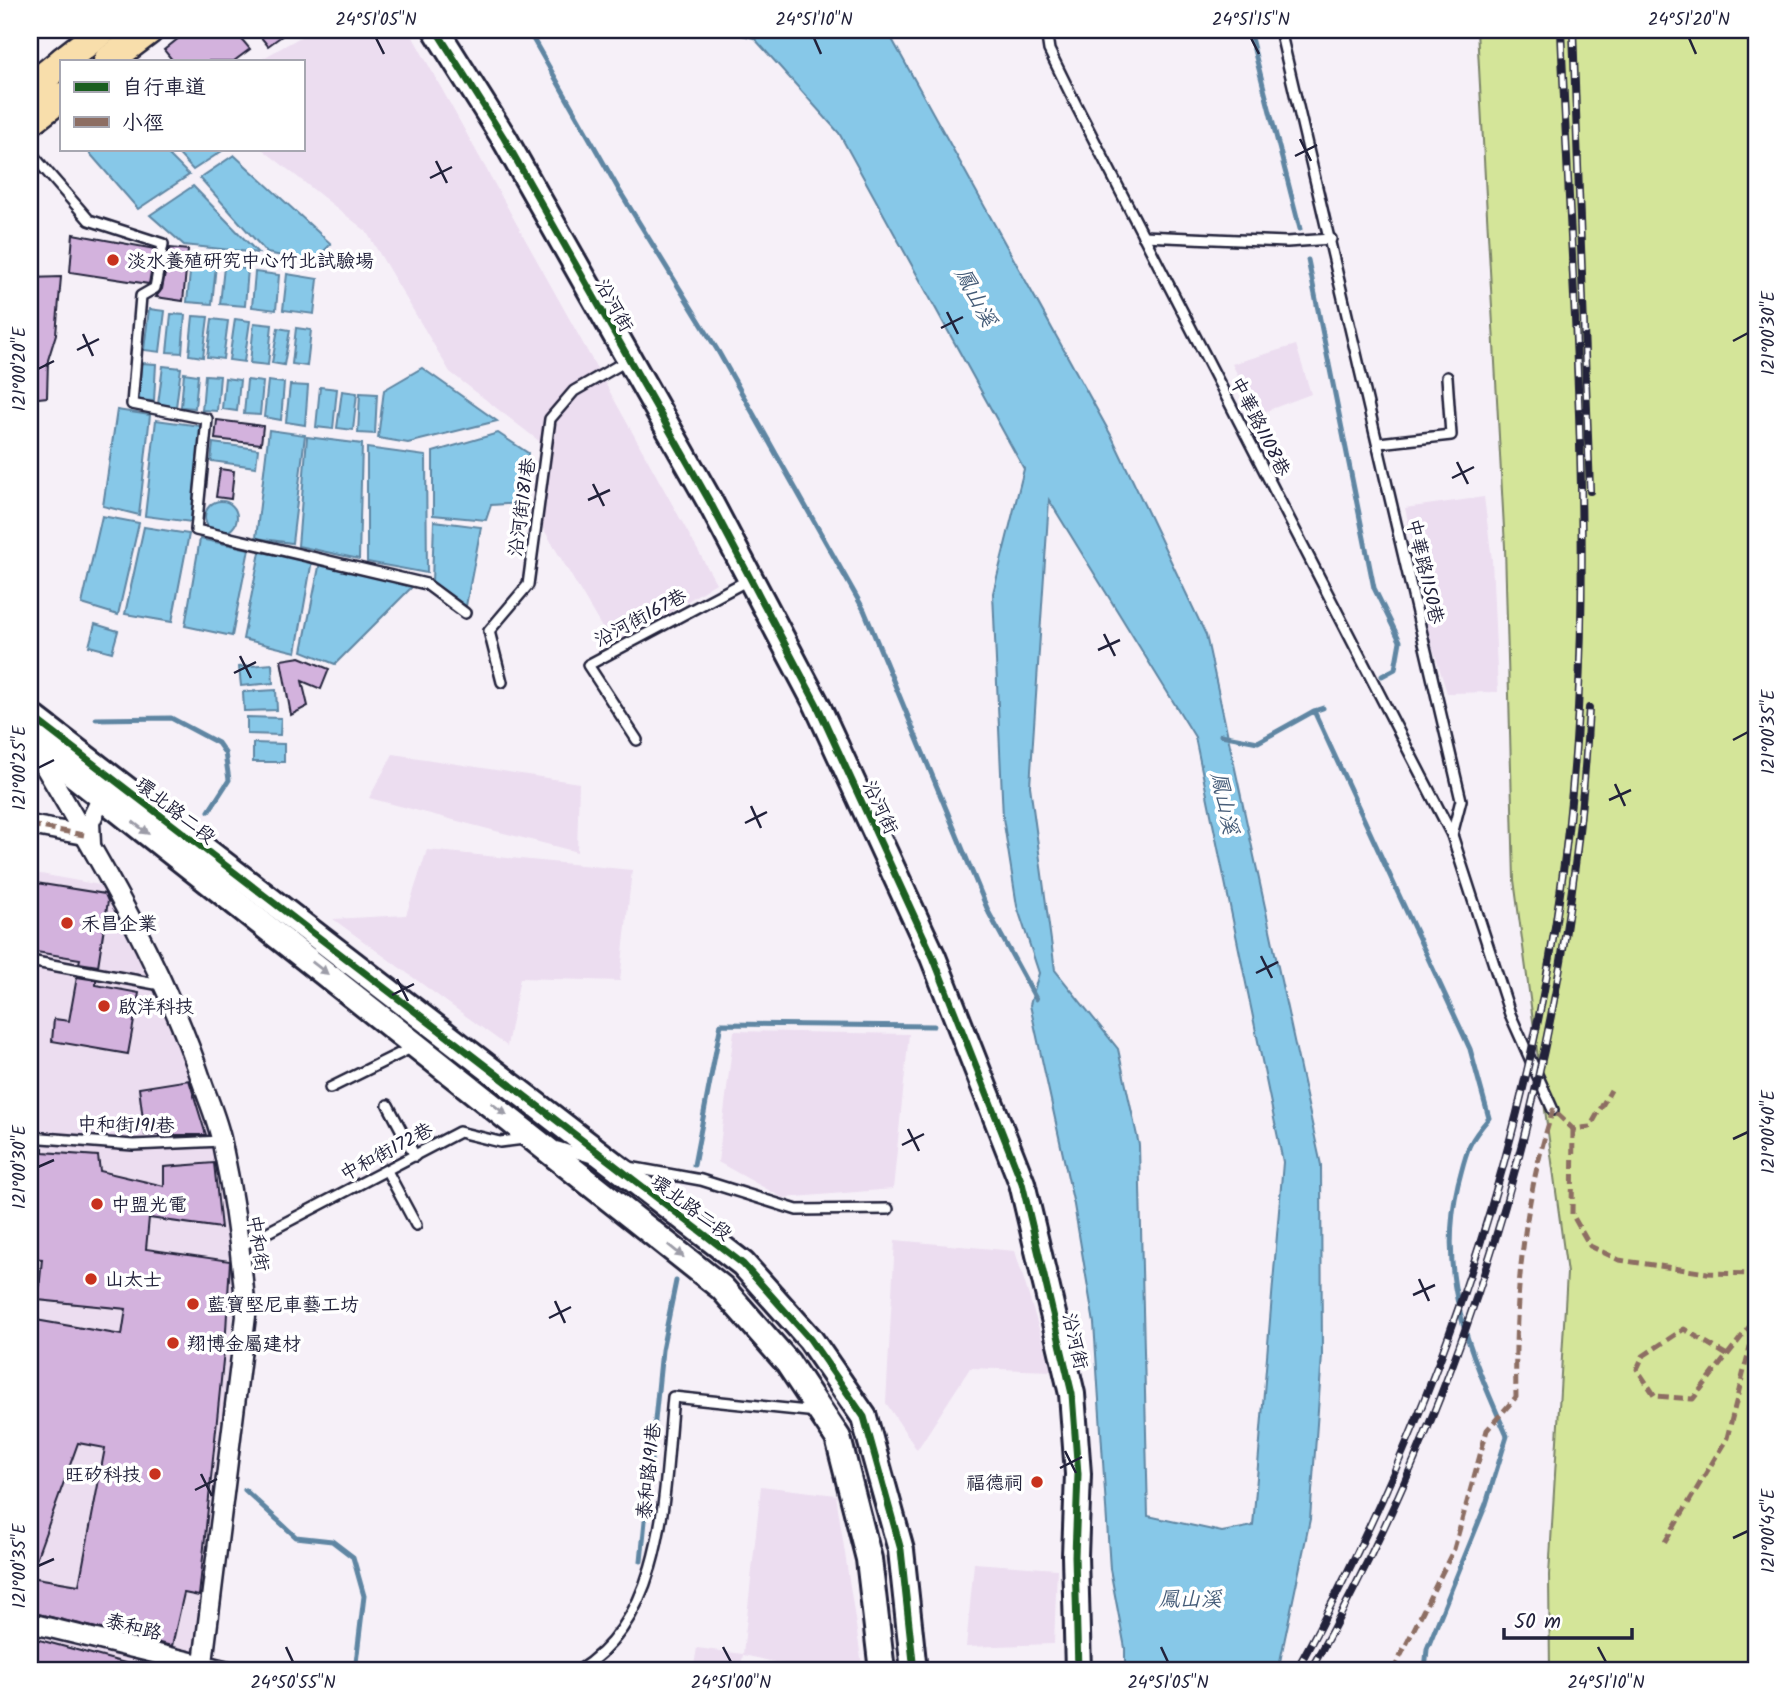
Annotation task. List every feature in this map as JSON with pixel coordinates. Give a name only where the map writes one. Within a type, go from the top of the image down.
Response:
[{"type":"main road","points":[[65,60],[103,30]]},
{"type":"main road","points":[[109,60],[149,30]]},
{"type":"main road","points":[[38,98],[60,65]]},
{"type":"street","name":"沿河街","points":[[436,30],[504,138],[710,502],[817,705],[933,957],[1022,1182],[1072,1394],[1078,1474],[1075,1556],[1078,1671]]},
{"type":"street","name":"環北路二段","points":[[30,715],[89,775],[102,797],[722,1288],[788,1363],[838,1438],[869,1559],[882,1671]]},
{"type":"street","name":"環北路二段","points":[[30,741],[89,775],[743,1264],[810,1339],[864,1417],[901,1550],[914,1671]]},
{"type":"street","name":"中和街","points":[[30,741],[88,842],[186,1032],[222,1141],[243,1267],[246,1315],[203,1668]]},
{"type":"street","points":[[63,799],[89,775]]},
{"type":"street","points":[[30,825],[88,842],[90,822],[102,797]]},
{"type":"street","name":"泰和路","points":[[30,1623],[203,1668],[228,1671]]},
{"type":"lane","points":[[1037,30],[1049,50]]},
{"type":"lane","name":"中華路1108巷","points":[[1046,30],[1049,50],[1452,835]]},
{"type":"lane","name":"中華路1150巷","points":[[1280,30],[1461,800],[1452,835]]},
{"type":"lane","points":[[30,152],[89,220],[163,244],[155,288],[141,296],[132,404],[207,419],[196,530],[426,584],[465,613]]},
{"type":"lane","points":[[1143,236],[1287,242],[1331,239]]},
{"type":"lane","name":"沿河街181巷","points":[[502,682],[489,631],[528,585],[550,419],[574,391],[628,360]]},
{"type":"lane","points":[[1379,443],[1451,435],[1447,377]]},
{"type":"lane","name":"沿河街167巷","points":[[637,740],[588,665],[751,579]]},
{"type":"lane","points":[[1452,835],[1510,1013],[1553,1110]]},
{"type":"lane","points":[[30,961],[163,985]]},
{"type":"lane","points":[[330,1088],[418,1045]]},
{"type":"lane","points":[[388,1105],[415,1156]]},
{"type":"lane","name":"中和街172巷","points":[[238,1248],[458,1132],[500,1142],[517,1138],[541,1142],[607,1163],[701,1180],[797,1210],[888,1209]]},
{"type":"lane","name":"中和街191巷","points":[[30,1138],[134,1145],[222,1141]]},
{"type":"lane","points":[[387,1171],[416,1225]]},
{"type":"lane","name":"泰和路191巷","points":[[578,1671],[619,1632],[648,1580],[659,1544],[673,1398],[821,1413]]},
{"type":"shaded area","points":[[313,30],[409,30],[716,583],[614,648],[537,518],[539,441],[450,372],[366,231],[263,150],[304,150],[304,60],[260,60]]},
{"type":"shaded area","points":[[1296,345],[1311,394],[1258,414],[1232,364]]},
{"type":"shaded area","points":[[1484,497],[1492,560],[1498,692],[1447,693],[1428,632],[1405,508]]},
{"type":"shaded area","points":[[393,754],[579,783],[577,852],[369,798]]},
{"type":"shaded area","points":[[427,850],[632,870],[620,981],[520,978],[507,1046],[333,919],[406,915]]},
{"type":"shaded area","points":[[30,872],[105,886],[182,1041],[217,1155],[237,1274],[200,1671],[30,1671]]},
{"type":"shaded area","points":[[734,1031],[909,1034],[893,1189],[783,1198],[718,1162]]},
{"type":"shaded area","points":[[895,1240],[1015,1251],[1052,1371],[970,1368],[917,1450],[886,1403]]},
{"type":"shaded area","points":[[761,1486],[836,1495],[863,1671],[816,1671],[743,1655],[740,1671],[693,1671],[697,1648],[743,1654]]},
{"type":"shaded area","points":[[974,1563],[1057,1569],[1054,1644],[966,1647]]},
{"type":"green space","points":[[1477,30],[1757,30],[1757,1671],[1550,1671],[1549,1575],[1567,1273],[1514,880],[1505,547]]},
{"type":"water","name":"鳳山溪","points":[[722,30],[887,30],[1112,437],[1206,635],[1321,1165],[1322,1356],[1310,1519],[1278,1671],[1125,1671],[1125,1648],[1110,1569],[1094,1323],[1074,1205],[1030,1005],[1039,973],[1017,906],[1003,818],[993,593],[1024,469],[839,133],[754,38]],"holes":[[[1049,500],[1195,737],[1283,1162],[1253,1526],[1222,1532],[1148,1516],[1139,1145],[1118,1049],[1055,970],[1030,786]]]},
{"type":"water","points":[[87,150],[164,150],[189,175],[138,209]]},
{"type":"water","points":[[175,150],[223,150],[193,170]]},
{"type":"water","points":[[234,155],[331,244],[313,262],[267,253],[200,178]]},
{"type":"water","points":[[193,186],[258,253],[184,245],[150,215]]},
{"type":"water","points":[[191,263],[216,265],[212,304],[187,302]]},
{"type":"water","points":[[224,267],[248,269],[245,306],[220,304]]},
{"type":"water","points":[[255,272],[279,275],[276,310],[252,307]]},
{"type":"water","points":[[287,274],[318,279],[314,314],[283,310]]},
{"type":"water","points":[[149,309],[165,311],[160,352],[144,350]]},
{"type":"water","points":[[171,314],[185,315],[182,353],[167,352]]},
{"type":"water","points":[[193,316],[208,317],[203,357],[189,355]]},
{"type":"water","points":[[212,319],[228,321],[223,359],[207,357]]},
{"type":"water","points":[[235,319],[250,321],[244,362],[229,360]]},
{"type":"water","points":[[254,323],[272,325],[268,365],[250,363]]},
{"type":"water","points":[[278,328],[290,330],[284,365],[272,363]]},
{"type":"water","points":[[296,328],[311,330],[307,366],[292,364]]},
{"type":"water","points":[[141,363],[156,364],[154,401],[138,400]]},
{"type":"water","points":[[163,366],[181,368],[176,407],[158,404]]},
{"type":"water","points":[[422,368],[497,421],[408,443],[378,438],[384,390]]},
{"type":"water","points":[[184,373],[198,375],[195,408],[181,407]]},
{"type":"water","points":[[205,375],[220,376],[217,411],[202,410]]},
{"type":"water","points":[[225,378],[240,380],[237,411],[222,409]]},
{"type":"water","points":[[247,380],[263,382],[260,415],[244,414]]},
{"type":"water","points":[[268,381],[284,383],[281,420],[264,417]]},
{"type":"water","points":[[290,385],[308,386],[305,425],[286,422]]},
{"type":"water","points":[[320,387],[337,389],[333,429],[316,427]]},
{"type":"water","points":[[342,391],[357,393],[353,430],[337,428]]},
{"type":"water","points":[[360,393],[377,394],[375,434],[358,433]]},
{"type":"water","points":[[117,410],[150,415],[139,515],[103,506]]},
{"type":"water","points":[[156,420],[201,426],[191,522],[145,516]]},
{"type":"water","points":[[269,430],[305,435],[292,543],[256,538]]},
{"type":"water","points":[[498,433],[528,453],[521,503],[491,505],[486,520],[433,515],[433,452]]},
{"type":"water","points":[[307,437],[362,444],[359,559],[298,546]]},
{"type":"water","points":[[213,443],[258,449],[256,467],[211,461]]},
{"type":"water","points":[[367,448],[426,456],[427,573],[367,562]]},
{"type":"water","points":[[221,501],[232,506],[237,517],[232,528],[221,533],[210,528],[205,517],[210,506]]},
{"type":"water","points":[[102,516],[139,523],[118,615],[82,604]]},
{"type":"water","points":[[434,521],[481,527],[466,606],[432,582]]},
{"type":"water","points":[[144,527],[189,534],[172,622],[125,614]]},
{"type":"water","points":[[200,539],[249,549],[232,636],[185,626]]},
{"type":"water","points":[[260,552],[312,560],[296,652],[243,639]]},
{"type":"water","points":[[320,562],[412,587],[335,664],[302,651]]},
{"type":"water","points":[[95,624],[118,631],[112,652],[89,646]]},
{"type":"water","points":[[272,664],[273,683],[241,686],[239,667]]},
{"type":"water","points":[[276,690],[277,710],[244,711],[243,692]]},
{"type":"water","points":[[247,717],[281,718],[280,735],[247,734]]},
{"type":"water","points":[[253,743],[284,744],[284,762],[253,762]]},
{"type":"building","points":[[189,30],[234,30],[250,49],[235,60],[172,60],[164,50]]},
{"type":"building","points":[[255,30],[290,30],[268,46]]},
{"type":"building","name":"淡水養殖研究中心竹北試驗場","points":[[73,234],[155,249],[149,284],[70,272]]},
{"type":"building","points":[[170,248],[188,250],[183,301],[156,297],[162,289]]},
{"type":"building","points":[[61,277],[56,334],[48,360],[47,397],[30,399],[30,278]]},
{"type":"building","points":[[217,420],[263,426],[261,444],[215,439]]},
{"type":"building","points":[[220,469],[234,471],[231,499],[216,497]]},
{"type":"building","points":[[300,657],[329,669],[321,689],[302,681],[308,706],[291,715],[281,660]]},
{"type":"building","name":"禾昌企業","points":[[30,882],[105,894],[108,901],[98,966],[79,963],[80,959],[30,951]]},
{"type":"building","name":"啟洋科技","points":[[77,977],[96,980],[96,985],[139,993],[128,1054],[52,1041],[54,1019],[69,1021]]},
{"type":"building","points":[[189,1080],[206,1135],[145,1135],[139,1088]]},
{"type":"building","points":[[30,1147],[43,1148],[43,1152],[98,1156],[100,1171],[164,1186],[164,1167],[214,1163],[221,1228],[149,1218],[146,1249],[230,1261],[226,1331],[199,1596],[184,1593],[172,1646],[30,1612],[30,1577],[79,1585],[105,1448],[78,1443],[30,1576],[30,1319],[122,1335],[126,1309],[38,1300],[42,1259],[30,1258]]},
{"type":"building","points":[[32,1638],[140,1667],[139,1671],[30,1671]]},
{"type":"waterway","points":[[528,30],[619,190],[718,351],[864,610],[989,913],[1036,999]]},
{"type":"waterway","points":[[1249,30],[1300,229]]},
{"type":"waterway","points":[[1308,260],[1374,588],[1400,641],[1395,669],[1382,676]]},
{"type":"waterway","points":[[1323,708],[1314,711],[1470,1049],[1489,1118],[1471,1142],[1463,1163],[1452,1218],[1451,1251],[1454,1282],[1469,1344],[1507,1436],[1486,1504],[1427,1649],[1425,1671]]},
{"type":"waterway","points":[[1221,735],[1258,742],[1314,711]]},
{"type":"waterway","points":[[96,719],[171,718],[218,743],[225,753],[229,780],[209,811]]},
{"type":"waterway","points":[[694,1165],[721,1024],[934,1026]]},
{"type":"waterway","points":[[641,1561],[662,1350],[676,1281]]},
{"type":"waterway","points":[[245,1490],[296,1537],[332,1541],[353,1557],[364,1596],[355,1671]]},
{"type":"railway","points":[[1296,1671],[1354,1559],[1406,1444],[1452,1326],[1491,1206],[1524,1085],[1549,961],[1567,836],[1578,709],[1581,624],[1580,454],[1561,30]]},
{"type":"railway","points":[[1573,30],[1590,491]]},
{"type":"railway","points":[[1310,1671],[1369,1559],[1421,1444],[1466,1326],[1505,1206],[1537,1084],[1561,960],[1579,835],[1589,708]]},
{"type":"marked path","points":[[30,825],[84,835]]},
{"type":"marked path","points":[[1393,1671],[1454,1549],[1487,1430],[1516,1397],[1517,1324],[1523,1252],[1534,1180],[1553,1110],[1573,1129],[1590,1127],[1611,1090]]},
{"type":"marked path","points":[[1573,1129],[1572,1214],[1590,1246],[1619,1260],[1707,1273],[1757,1274]]},
{"type":"marked path","points":[[1727,1355],[1684,1329],[1643,1356],[1637,1369],[1655,1396],[1693,1399],[1757,1317]]},
{"type":"marked path","points":[[1665,1542],[1727,1438],[1757,1319]]},
{"type":"cycle path","points":[[436,30],[504,138],[710,502],[817,705],[933,957],[1022,1183],[1072,1394],[1078,1474],[1075,1556],[1078,1671]]},
{"type":"cycle path","points":[[30,715],[743,1264],[810,1339],[864,1417],[901,1550],[914,1671]]},
{"type":"place","name":"淡水養殖研究中心竹北試驗場","points":[[113,260]]},
{"type":"place","name":"禾昌企業","points":[[67,923]]},
{"type":"place","name":"啟洋科技","points":[[104,1006]]},
{"type":"place","name":"中盟光電","points":[[97,1204]]},
{"type":"place","name":"山太士","points":[[91,1279]]},
{"type":"place","name":"藍寶堅尼車藝工坊","points":[[193,1304]]},
{"type":"place","name":"翔博金屬建材","points":[[173,1343]]},
{"type":"place","name":"旺矽科技","points":[[155,1474]]},
{"type":"place","name":"福德祠","points":[[1037,1482]]}]
